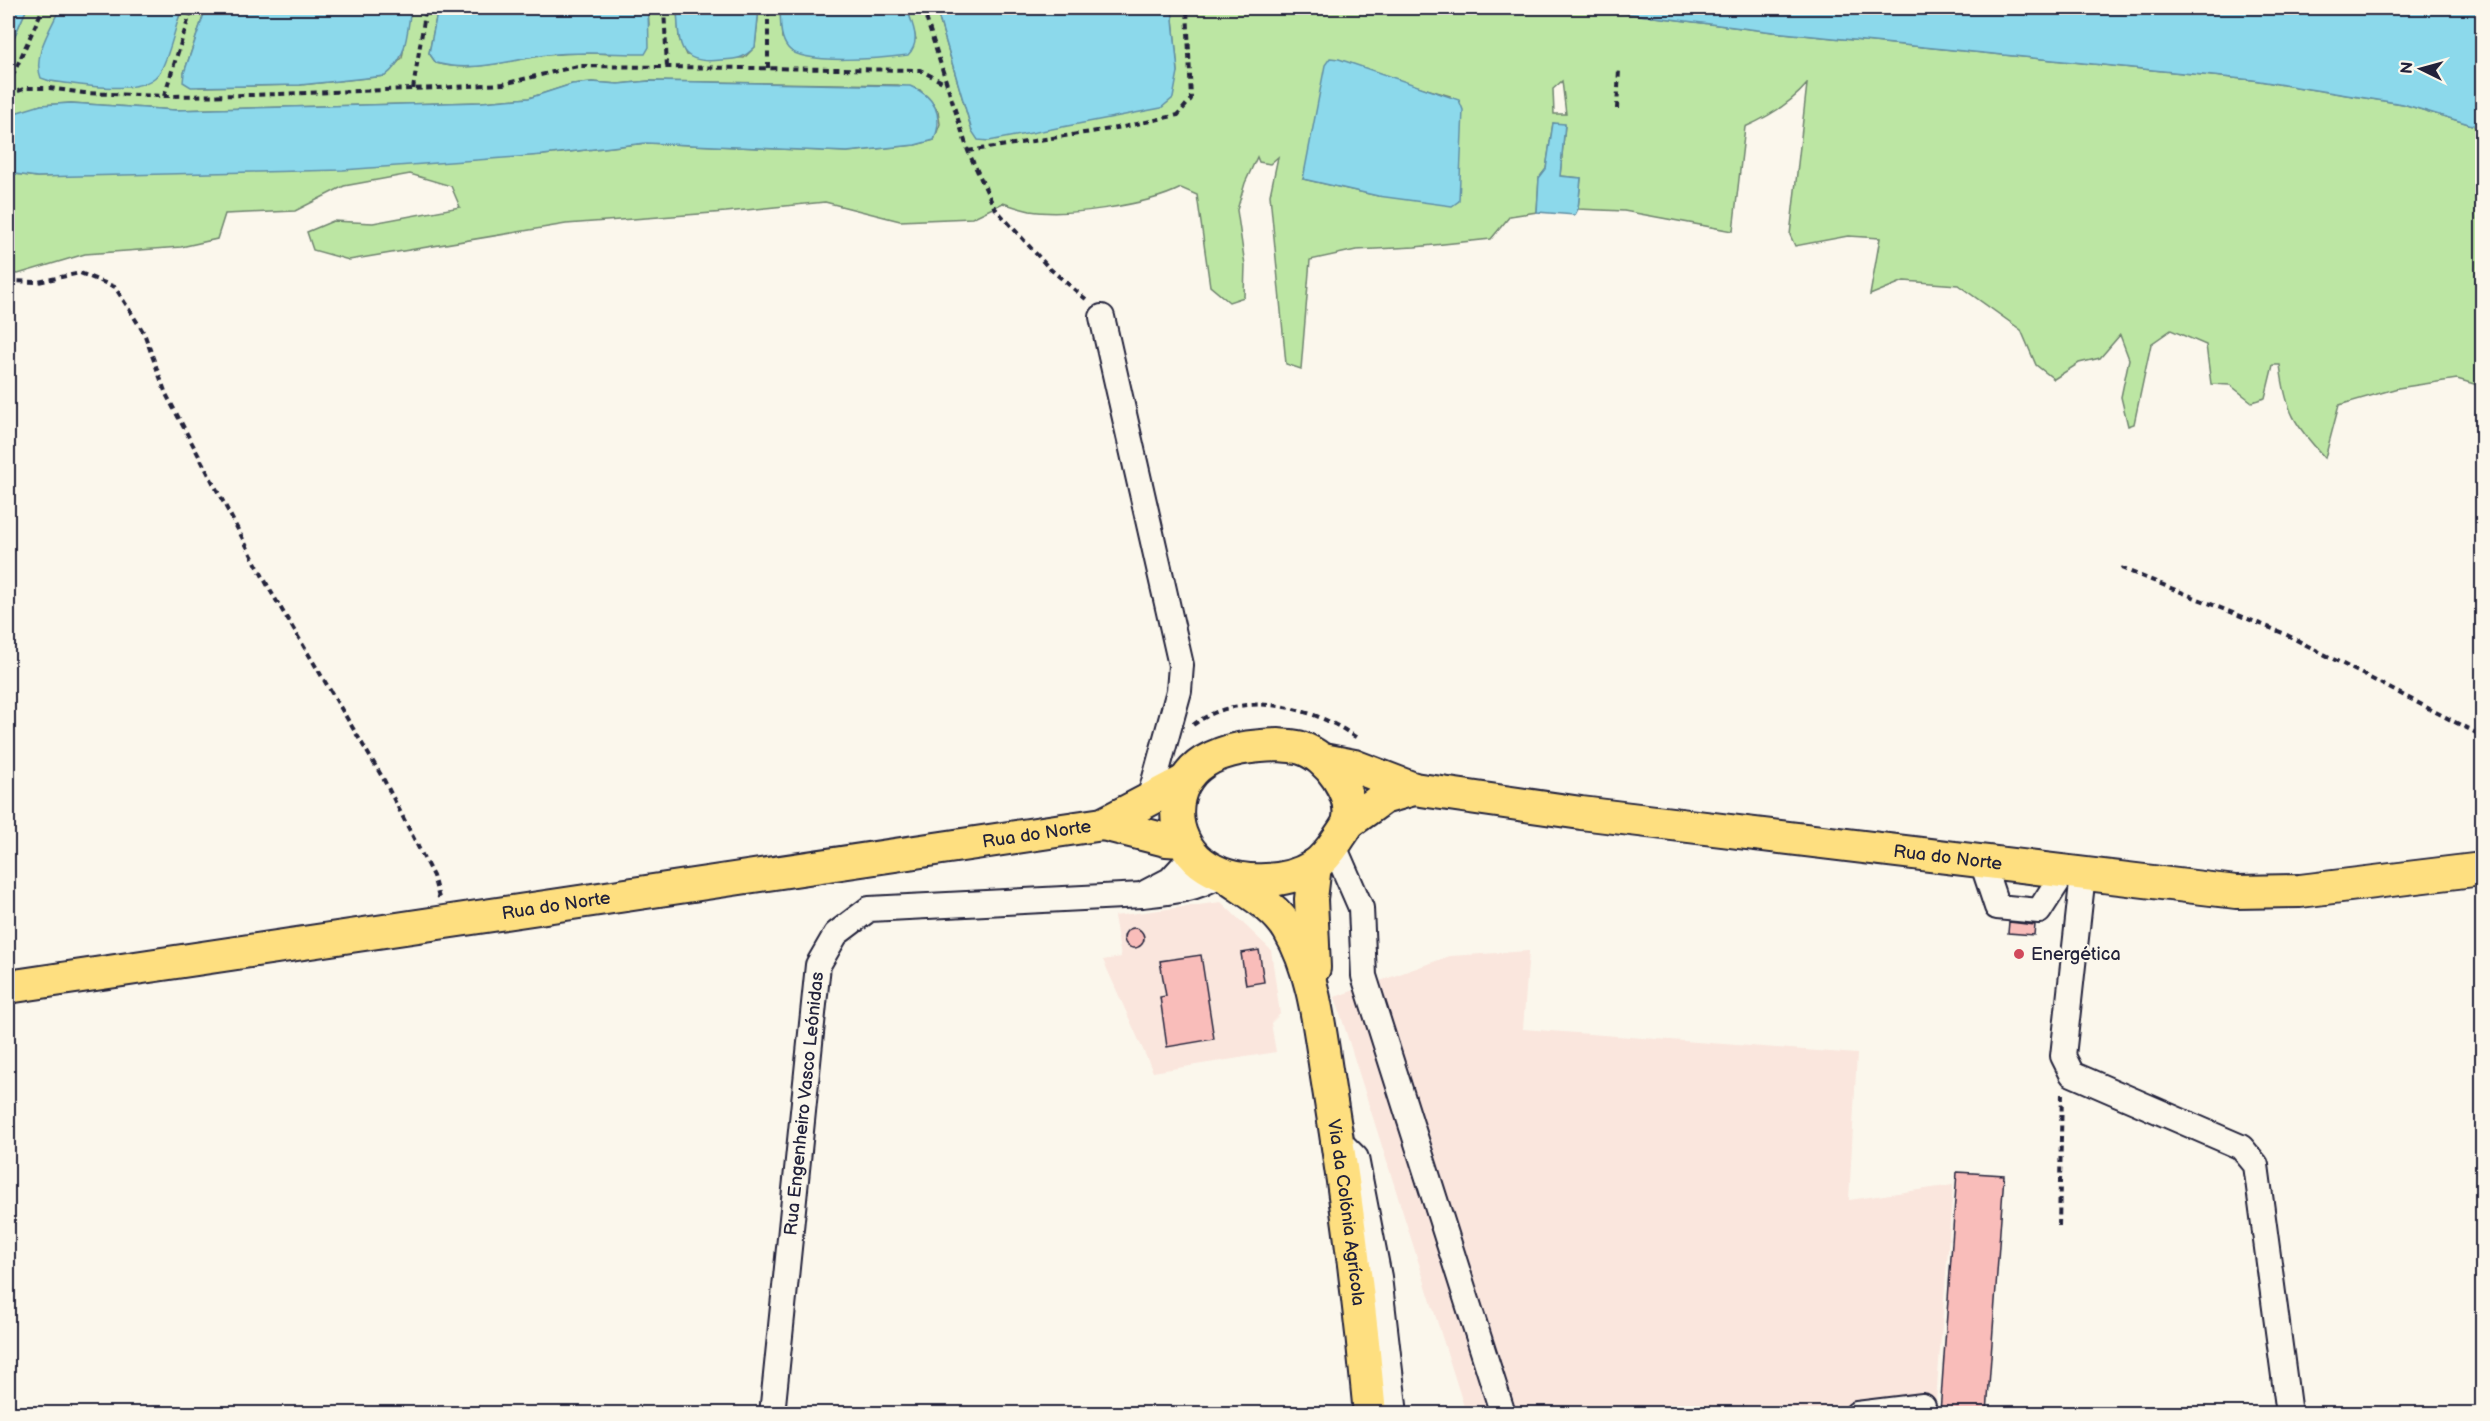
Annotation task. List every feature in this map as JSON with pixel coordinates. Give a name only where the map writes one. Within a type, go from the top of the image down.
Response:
[{"type":"main road","points":[[1255,746],[1301,748],[1323,760],[1338,778],[1348,800],[1332,845],[1285,877],[1246,879],[1224,876],[1187,848],[1177,825],[1178,801],[1185,781],[1203,763],[1233,750],[1255,746]]},
{"type":"main road","name":"Rua do Norte","points":[[1323,760],[1354,766],[1414,789],[1581,813],[2236,892],[2300,891],[2482,868]]},
{"type":"main road","name":"Rua do Norte","points":[[8,987],[1103,824],[1185,781]]},
{"type":"main road","name":"Rua do Norte","points":[[1332,845],[1383,798],[1414,789]]},
{"type":"main road","name":"Rua do Norte","points":[[1103,824],[1166,840],[1187,848]]},
{"type":"main road","name":"Via da Colónia Agrícola","points":[[1317,1014],[1311,899],[1332,845]]},
{"type":"main road","name":"Via da Colónia Agrícola","points":[[1224,876],[1260,900],[1288,928],[1301,954],[1317,1014],[1338,1140],[1350,1222],[1370,1413]]},
{"type":"street","points":[[1102,317],[1181,665],[1179,691],[1149,800]]},
{"type":"street","points":[[1332,845],[1361,908],[1364,976],[1503,1413]]},
{"type":"street","points":[[1142,895],[1170,880],[1187,848]]},
{"type":"street","points":[[1982,862],[1997,907],[2039,911],[2074,873]]},
{"type":"street","points":[[2074,873],[2063,1056],[2072,1074],[2241,1147],[2256,1165],[2289,1413]]},
{"type":"street","name":"Rua Engenheiro Vasco Leónidas","points":[[772,1413],[818,965],[836,934],[869,909],[1142,895],[1181,891],[1198,887],[1224,876]]},
{"type":"street","points":[[1338,1140],[1356,1158],[1379,1277],[1395,1413]]},
{"type":"street","points":[[1857,1413],[1923,1406]]},
{"type":"path","points":[[8,86],[43,8]]},
{"type":"path","points":[[164,96],[192,8]]},
{"type":"path","points":[[413,89],[426,8]]},
{"type":"path","points":[[664,8],[667,67]]},
{"type":"path","points":[[768,8],[768,68]]},
{"type":"path","points":[[923,8],[968,152],[994,207],[1049,268],[1085,298],[1102,317]]},
{"type":"path","points":[[968,152],[1124,127],[1178,115],[1191,99],[1187,8]]},
{"type":"path","points":[[8,95],[26,88],[164,96],[413,89],[503,84],[578,66],[920,70],[946,84]]},
{"type":"path","points":[[1617,109],[1619,69]]},
{"type":"path","points":[[8,281],[38,282],[80,273],[115,287],[144,333],[166,394],[270,590],[384,780],[433,876],[446,922]]},
{"type":"path","points":[[2121,568],[2283,633],[2482,736]]},
{"type":"path","points":[[2059,1226],[2063,1056]]},
{"type":"shaded area","points":[[1221,902],[1271,950],[1280,1014],[1271,1023],[1276,1052],[1153,1072],[1103,960],[1121,957],[1114,916]]},
{"type":"shaded area","points":[[1529,951],[1523,1029],[1857,1054],[1849,1200],[1953,1185],[1935,1413],[1466,1413],[1335,997],[1450,956]]},
{"type":"green space","points":[[27,8],[60,8],[41,51],[41,77],[50,81],[110,87],[160,71],[182,8],[206,8],[184,73],[199,87],[300,85],[385,76],[402,58],[411,8],[438,8],[429,53],[436,63],[463,67],[491,65],[554,54],[611,54],[649,25],[648,8],[677,8],[679,38],[686,55],[744,58],[755,47],[759,8],[780,8],[782,38],[916,39],[907,8],[936,8],[972,131],[1178,72],[1172,8],[1584,8],[1773,32],[2253,80],[2403,104],[2482,128],[2482,382],[2481,386],[2457,379],[2398,388],[2339,405],[2325,458],[2293,416],[2285,395],[2280,365],[2273,365],[2265,398],[2252,402],[2230,385],[2211,384],[2206,345],[2171,330],[2151,344],[2134,424],[2128,426],[2121,397],[2129,359],[2120,335],[2100,358],[2079,363],[2054,379],[2036,365],[2021,330],[1958,285],[1904,281],[1870,295],[1880,238],[1848,236],[1795,246],[1790,235],[1807,84],[1778,109],[1745,127],[1733,231],[1624,211],[1578,209],[1581,178],[1560,176],[1565,125],[1553,123],[1546,169],[1539,178],[1537,212],[1510,216],[1491,239],[1415,247],[1356,250],[1310,260],[1301,369],[1286,364],[1270,195],[1278,157],[1270,164],[1259,162],[1257,157],[1245,183],[1237,210],[1245,265],[1244,297],[1229,302],[1210,286],[1197,195],[1181,188],[1149,200],[1085,211],[1030,211],[1003,203],[972,218],[900,221],[825,202],[566,224],[349,260],[313,250],[307,232],[333,221],[373,223],[460,207],[451,186],[410,174],[344,186],[295,211],[225,214],[217,239],[181,247],[85,254],[18,274],[8,273],[8,173],[37,177],[543,155],[646,143],[847,152],[915,145],[934,140],[940,124],[938,111],[920,90],[898,85],[649,81],[572,84],[529,98],[482,102],[175,110],[71,103],[41,105],[8,119],[8,51]],"holes":[[[1396,80],[1450,96],[1378,196],[1303,179]],[[1562,81],[1566,114],[1554,114],[1553,89]]]},
{"type":"water","points":[[8,8],[27,8],[8,51]]},
{"type":"water","points":[[60,8],[182,8],[164,63],[153,79],[127,87],[110,88],[41,78],[39,61],[41,51]]},
{"type":"water","points":[[206,8],[411,8],[402,54],[392,70],[385,76],[300,85],[191,87],[183,82],[184,73]]},
{"type":"water","points":[[438,8],[648,8],[649,47],[645,54],[559,54],[492,65],[450,66],[436,63],[429,53]]},
{"type":"water","points":[[677,8],[759,8],[755,47],[736,59],[707,61],[688,55],[680,42]]},
{"type":"water","points":[[780,8],[907,8],[915,32],[914,44],[908,55],[882,58],[826,59],[796,54],[788,48],[783,39]]},
{"type":"water","points":[[936,8],[1172,8],[1178,72],[1173,98],[1161,108],[989,141],[978,140],[972,131]]},
{"type":"water","points":[[1584,8],[2482,8],[2482,128],[2403,104],[2253,80],[1773,32]]},
{"type":"water","points":[[1330,58],[1339,59],[1459,100],[1463,110],[1459,201],[1452,206],[1378,196],[1303,179],[1325,65]]},
{"type":"water","points":[[649,81],[910,86],[926,95],[935,107],[937,131],[934,140],[915,145],[847,152],[646,143],[543,155],[343,170],[37,177],[8,173],[8,119],[18,112],[41,105],[71,103],[175,110],[482,102],[529,98],[572,84]]},
{"type":"water","points":[[1553,123],[1565,124],[1560,176],[1581,178],[1578,209],[1575,215],[1537,212],[1539,178],[1546,169]]},
{"type":"building","points":[[2009,922],[2035,925],[2034,935],[2008,933]]},
{"type":"building","points":[[1134,928],[1141,931],[1144,938],[1141,945],[1134,948],[1127,945],[1124,938],[1127,931]]},
{"type":"building","points":[[1259,950],[1264,982],[1246,985],[1241,953]]},
{"type":"building","points":[[1201,955],[1214,1039],[1167,1047],[1160,997],[1166,996],[1160,961]]},
{"type":"building","points":[[1957,1172],[2004,1175],[1987,1413],[1940,1413]]},
{"type":"place","name":"Energética","points":[[2019,954]]}]
